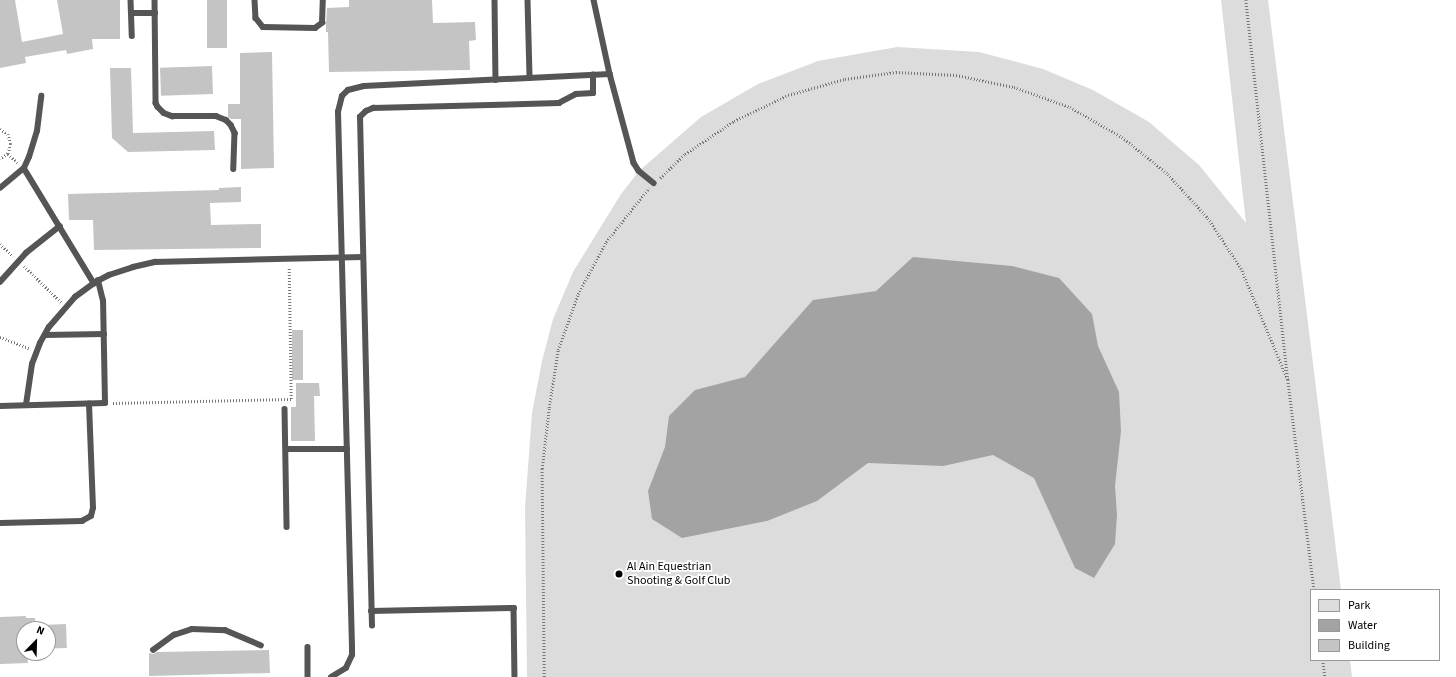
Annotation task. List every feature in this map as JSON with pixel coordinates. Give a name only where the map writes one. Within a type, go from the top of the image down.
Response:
[{"type":"lane","points":[[131,0],[132,36]]},
{"type":"lane","points":[[155,0],[156,103],[158,107],[168,115],[216,116],[229,122],[234,134],[234,169]]},
{"type":"lane","points":[[255,0],[256,18],[263,27],[307,28],[318,27],[322,23],[323,0]]},
{"type":"lane","points":[[495,0],[496,80]]},
{"type":"lane","points":[[528,0],[530,78]]},
{"type":"lane","points":[[594,0],[610,74],[634,163],[639,171],[654,183]]},
{"type":"lane","points":[[131,13],[155,13]]},
{"type":"lane","points":[[331,677],[346,668],[352,655],[338,112],[342,96],[348,90],[360,86],[610,74]]},
{"type":"lane","points":[[372,626],[360,117],[366,111],[373,108],[559,104],[576,94],[593,93],[593,75]]},
{"type":"lane","points":[[0,188],[24,168],[38,131],[41,96]]},
{"type":"lane","points":[[0,406],[105,403],[103,301],[96,282],[24,168]]},
{"type":"lane","points":[[0,282],[18,260],[60,226]]},
{"type":"lane","points":[[26,405],[29,378],[36,351],[44,334],[66,306],[96,282],[121,270],[154,262],[363,257]]},
{"type":"lane","points":[[44,334],[104,334]]},
{"type":"lane","points":[[0,523],[82,521],[91,516],[93,508],[89,404]]},
{"type":"lane","points":[[285,409],[288,527]]},
{"type":"lane","points":[[286,450],[347,449]]},
{"type":"lane","points":[[371,611],[514,608],[515,677]]},
{"type":"lane","points":[[153,650],[174,635],[192,629],[225,630],[261,645]]},
{"type":"lane","points":[[308,647],[308,677]]},
{"type":"path","points":[[1246,0],[1288,380],[1314,589]]},
{"type":"path","points":[[544,677],[542,469],[548,408],[558,350],[578,294],[606,242],[642,195],[654,183],[685,154],[734,121],[788,96],[845,79],[896,72],[956,75],[1014,87],[1070,107],[1122,137],[1168,174],[1208,218],[1241,268],[1288,380]]},
{"type":"path","points":[[0,129],[8,134],[11,144],[8,154],[0,159]]},
{"type":"path","points":[[0,244],[66,306]]},
{"type":"path","points":[[105,403],[290,399],[289,259]]},
{"type":"path","points":[[0,337],[36,351]]},
{"type":"path","points":[[1323,661],[1325,677]]},
{"type":"green space","points":[[1221,0],[1268,0],[1341,589],[1310,589],[1310,661],[1350,661],[1352,677],[527,677],[525,508],[532,413],[542,361],[553,319],[573,272],[621,194],[639,171],[701,117],[758,84],[818,61],[897,47],[979,52],[1043,69],[1093,90],[1149,122],[1199,165],[1246,223]]},
{"type":"water","points":[[913,257],[1012,266],[1059,278],[1092,314],[1098,346],[1119,392],[1121,431],[1115,486],[1117,515],[1115,544],[1094,578],[1075,568],[1034,478],[993,455],[943,466],[868,463],[817,501],[767,521],[682,538],[652,519],[648,491],[665,447],[669,416],[695,390],[745,377],[813,300],[876,291]]},
{"type":"building","points":[[0,0],[15,0],[22,42],[63,34],[57,0],[120,0],[120,39],[92,39],[93,49],[67,54],[66,50],[25,57],[26,63],[0,68]]},
{"type":"building","points":[[207,0],[227,0],[227,48],[207,48]]},
{"type":"building","points":[[349,0],[432,0],[433,23],[475,22],[476,40],[469,41],[470,70],[329,72],[328,32],[326,32],[327,8],[349,7]]},
{"type":"building","points":[[272,52],[274,168],[241,169],[241,119],[231,119],[228,117],[228,104],[240,104],[240,53]]},
{"type":"building","points":[[212,66],[213,94],[161,96],[160,68]]},
{"type":"building","points":[[110,68],[131,68],[133,133],[214,131],[215,150],[128,152],[112,138]]},
{"type":"building","points":[[241,187],[241,202],[210,203],[211,225],[261,224],[261,248],[94,250],[93,220],[69,220],[68,194],[219,190],[219,188]]},
{"type":"building","points":[[292,330],[303,330],[303,380],[292,380]]},
{"type":"building","points":[[296,383],[319,383],[320,396],[314,396],[315,441],[291,441],[291,407],[296,407]]},
{"type":"building","points":[[26,616],[26,618],[35,618],[35,621],[16,621],[16,661],[28,661],[28,663],[0,664],[0,617]]},
{"type":"building","points":[[56,624],[66,624],[67,648],[56,648]]},
{"type":"building","points":[[269,650],[270,673],[149,676],[149,653]]},
{"type":"place","name":"Al Ain Equestrian Shooting & Golf Club","points":[[619,574]]}]
